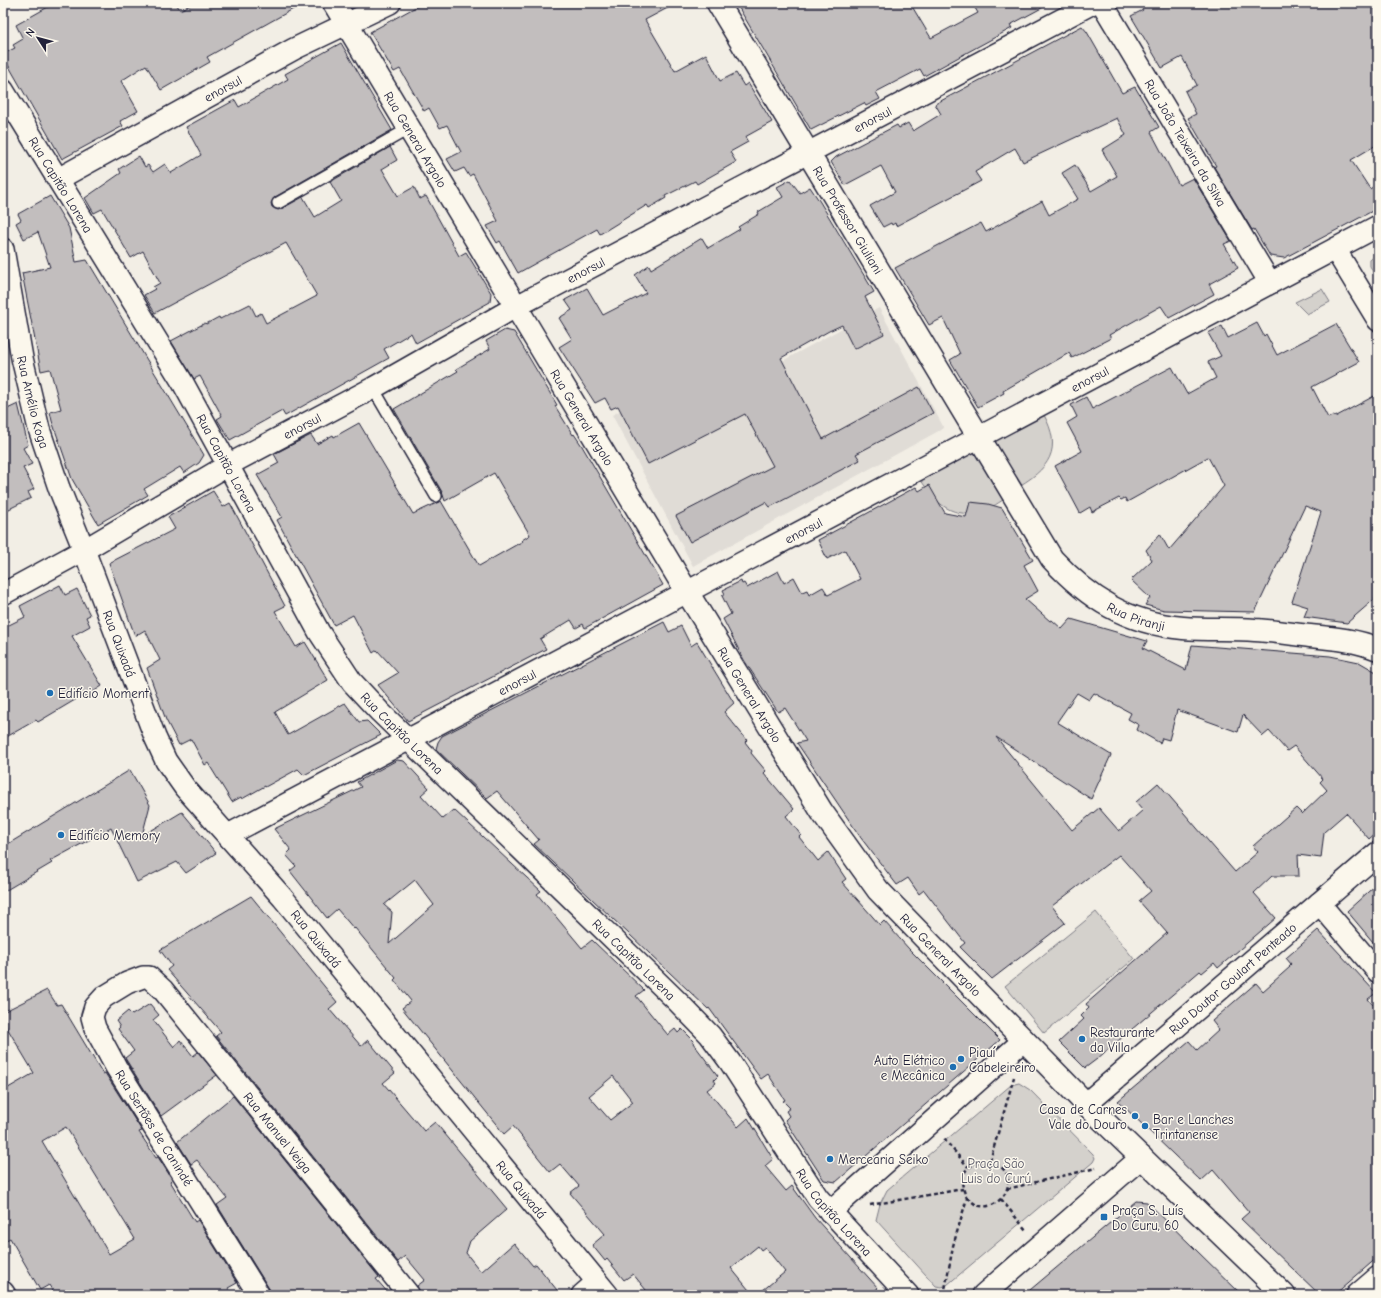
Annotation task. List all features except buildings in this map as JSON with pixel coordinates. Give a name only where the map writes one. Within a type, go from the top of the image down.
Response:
[{"type":"street","name":"Rua General Argolo","points":[[334,3],[822,812],[878,890],[1086,1104],[1284,1295]]},
{"type":"street","name":"enorsul","points":[[58,179],[294,50],[390,3]]},
{"type":"street","name":"Rua Professor Giuliani","points":[[718,3],[980,437]]},
{"type":"street","name":"enorsul","points":[[3,594],[84,550],[228,465],[373,388],[517,306],[1093,3]]},
{"type":"street","name":"Rua João Teixeira da Silva","points":[[1102,3],[1270,283]]},
{"type":"street","name":"Rua Capitão Lorena","points":[[3,90],[182,383],[319,632],[352,682],[408,740],[677,1001],[710,1035],[730,1062],[818,1198],[908,1295]]},
{"type":"street","name":"enorsul","points":[[228,835],[1378,226]]},
{"type":"street","name":"Rua Amélio Koga","points":[[3,249],[22,358],[39,428],[59,488],[84,550]]},
{"type":"street","points":[[1335,249],[1378,320]]},
{"type":"street","name":"Rua Piranji","points":[[980,437],[1052,559],[1090,595],[1113,609],[1152,624],[1183,628],[1262,630],[1331,638],[1378,649]]},
{"type":"street","name":"Rua Quixadá","points":[[84,550],[154,737],[166,761],[185,788],[283,898],[596,1291]]},
{"type":"street","name":"Rua Doutor Goulart Penteado","points":[[1086,1104],[1378,853]]},
{"type":"street","points":[[1319,903],[1378,972]]},
{"type":"street","name":"Rua Sertões de Canindé","points":[[143,977],[127,983],[94,1006],[92,1017],[95,1028],[116,1067],[258,1295]]},
{"type":"street","name":"Rua Manuel Veiga","points":[[143,977],[155,981],[163,990],[409,1295]]},
{"type":"street","points":[[830,1212],[1024,1040]]},
{"type":"street","points":[[983,1295],[1142,1157]]},
{"type":"street","points":[[1357,1295],[1378,1277]]},
{"type":"lane","points":[[278,203],[410,128]]},
{"type":"lane","points":[[373,388],[436,496]]},
{"type":"path","points":[[990,1161],[1016,1070]]},
{"type":"path","points":[[930,1123],[968,1167]]},
{"type":"path","points":[[978,1161],[990,1161],[1001,1167],[1007,1177],[1007,1189],[1001,1199],[991,1206],[978,1205],[967,1198],[962,1190],[962,1178],[968,1167],[978,1161]]},
{"type":"path","points":[[1007,1189],[1097,1168]]},
{"type":"path","points":[[869,1205],[962,1190]]},
{"type":"path","points":[[944,1295],[953,1246],[967,1198]]},
{"type":"path","points":[[1001,1199],[1039,1246]]},
{"type":"shaded area","points":[[879,308],[944,428],[693,566],[612,415],[718,357],[735,387]]},
{"type":"green space","points":[[1378,253],[1378,281],[1370,266],[1370,260]]},
{"type":"green space","points":[[1322,289],[1330,302],[1307,314],[1295,302]]},
{"type":"green space","points":[[1040,408],[1051,432],[1053,443],[1051,453],[1041,470],[1019,486],[989,436]]},
{"type":"green space","points":[[973,445],[1005,499],[983,511],[959,513],[950,510],[935,499],[918,475]]},
{"type":"green space","points":[[1096,912],[1134,959],[1044,1033],[1005,986]]},
{"type":"green space","name":"Praça São Luis do Curú","points":[[1019,1083],[1030,1090],[1093,1154],[1095,1158],[1093,1162],[947,1285],[942,1287],[936,1286],[876,1220],[880,1204],[887,1190],[1011,1085]]},
{"type":"place","name":"Edifício Moment","points":[[50,693]]},
{"type":"place","name":"Edifício Memory","points":[[61,835]]},
{"type":"place","name":"Restaurante da Villa","points":[[1082,1039]]},
{"type":"place","name":"Piauí Cabeleireiro","points":[[961,1059]]},
{"type":"place","name":"Auto Elétrico e Mecânica","points":[[953,1067]]},
{"type":"place","name":"Casa de Carnes Vale do Douro","points":[[1135,1116]]},
{"type":"place","name":"Bar e Lanches Trintanense","points":[[1145,1126]]},
{"type":"place","name":"Mercearia Seiko","points":[[830,1159]]},
{"type":"place","name":"Praça S. Luís Do Curu, 60","points":[[1104,1217]]}]
